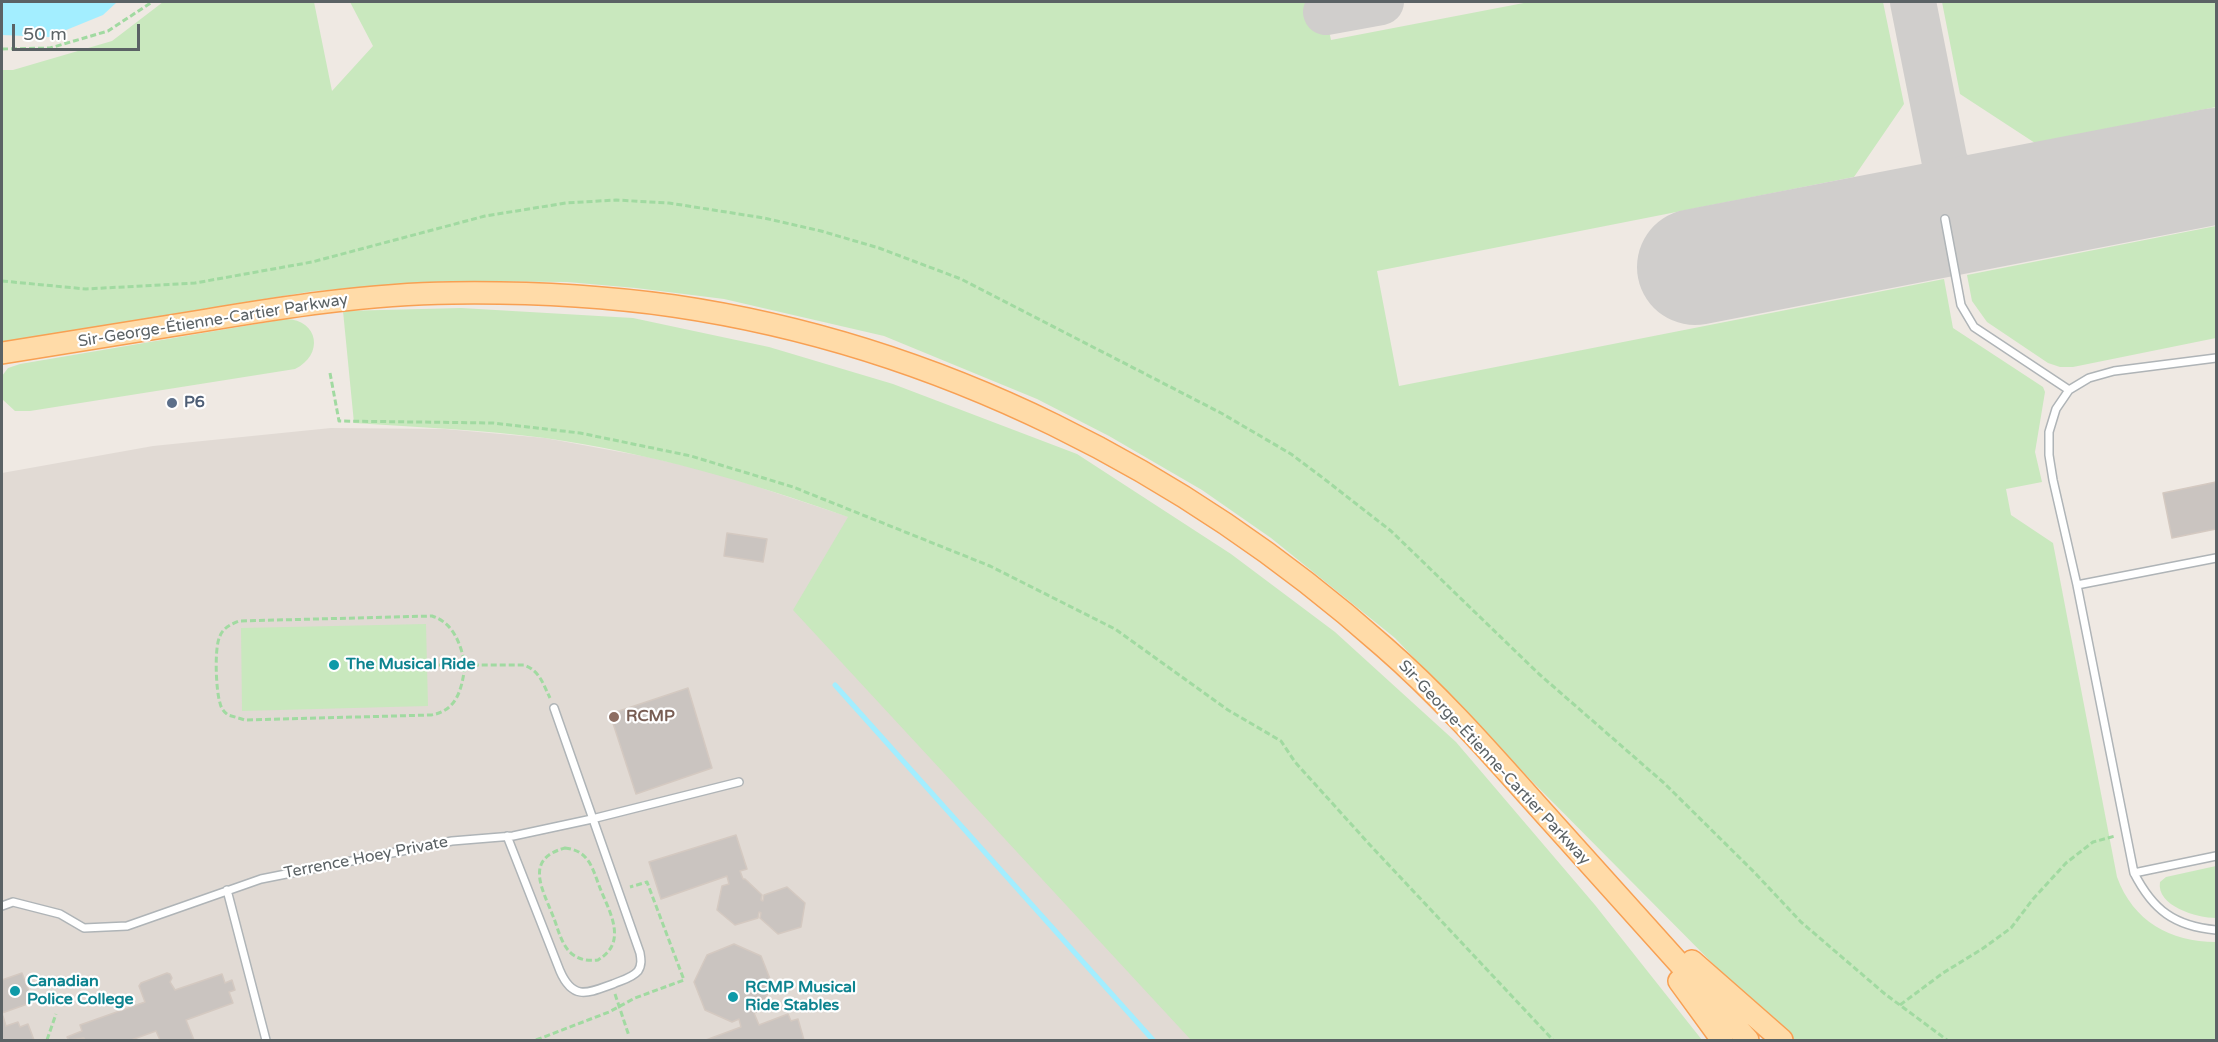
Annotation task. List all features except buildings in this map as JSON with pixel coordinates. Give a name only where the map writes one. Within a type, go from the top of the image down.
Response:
[{"type":"main road","name":"Sir-George-Étienne-Cartier Parkway","points":[[2,353],[317,302],[449,293],[543,294],[680,307],[798,332],[915,367],[1030,413],[1136,467],[1229,525],[1284,565],[1384,646],[1431,692],[1497,761],[1748,1041]]},
{"type":"main road","points":[[1621,900],[1722,1041]]},
{"type":"main road","points":[[1621,900],[1782,1041]]},
{"type":"lane","points":[[1945,219],[1961,305],[1974,327],[2069,390]]},
{"type":"lane","points":[[2217,358],[2114,371],[2089,378],[2069,390],[2051,420],[2048,443],[2053,480],[2077,585],[2134,873],[2149,898],[2168,915],[2191,926],[2217,930]]},
{"type":"lane","points":[[2077,585],[2217,558]]},
{"type":"lane","points":[[507,836],[567,985],[573,990],[584,993],[612,984],[637,972],[641,960],[554,708]]},
{"type":"lane","name":"Terrence Hoey Private","points":[[2,906],[13,902],[60,914],[84,928],[128,926],[261,879],[452,841],[507,836],[592,819],[739,782]]},
{"type":"lane","points":[[2134,873],[2217,856]]},
{"type":"lane","points":[[227,890],[266,1041]]},
{"type":"path","points":[[2,49],[50,48],[108,32],[152,2]]},
{"type":"path","points":[[2,281],[86,290],[151,287],[195,283],[312,262]]},
{"type":"path","points":[[330,373],[339,421],[493,423],[580,433],[691,456],[793,487],[990,566],[1115,629],[1228,710],[1281,741],[1295,762],[1325,796],[1553,1041]]},
{"type":"path","points":[[432,616],[445,623],[452,631],[460,644],[465,665],[464,676],[455,702],[442,713],[431,715],[245,720],[228,715],[222,709],[219,701],[217,650],[220,635],[231,624],[239,621],[432,616]]},
{"type":"path","points":[[430,665],[524,665],[533,669],[540,676],[554,708]]},
{"type":"path","points":[[1900,1005],[2011,928],[2066,863],[2093,842],[2125,833]]},
{"type":"path","points":[[565,848],[579,852],[586,857],[613,921],[615,936],[610,951],[598,960],[590,961],[580,959],[571,953],[565,947],[540,882],[540,865],[549,854],[565,848]]},
{"type":"path","points":[[612,984],[629,1036]]},
{"type":"path","points":[[47,1041],[56,1014]]},
{"type":"shaded area","name":"RCMP","points":[[331,428],[445,429],[545,438],[653,458],[719,474],[849,517],[1540,1040],[2,1040],[2,473],[153,446]]},
{"type":"green space","points":[[163,2],[314,2],[332,91],[373,46],[350,2],[1323,2],[1331,40],[1529,2],[1883,2],[1904,104],[1854,177],[1377,271],[1399,386],[1944,279],[1953,328],[2043,387],[2045,392],[2035,452],[2042,482],[2006,489],[2011,515],[2053,543],[2117,877],[2124,892],[2143,917],[2155,926],[2183,938],[2216,942],[2216,1040],[1795,1040],[1739,990],[1505,754],[1395,638],[1271,538],[1202,490],[1109,436],[1037,399],[884,336],[724,299],[567,282],[448,281],[314,291],[2,342],[2,70],[13,70],[112,41]]},
{"type":"green space","points":[[1942,2],[2216,2],[2216,107],[2035,143],[1960,94]]},
{"type":"green space","points":[[2216,226],[2216,338],[2073,367],[2060,367],[2048,363],[1987,322],[1972,301],[1967,275]]},
{"type":"green space","points":[[461,308],[633,318],[769,347],[893,384],[1077,454],[1231,554],[1335,632],[1456,742],[1595,905],[1702,1040],[1191,1040],[793,610],[848,517],[699,470],[584,444],[498,433],[354,423],[343,311]]},
{"type":"green space","points":[[286,319],[305,325],[314,339],[314,347],[310,355],[295,369],[30,411],[15,411],[2,399],[2,376],[8,368],[20,364]]},
{"type":"green space","points":[[426,624],[428,706],[242,711],[241,628]]},
{"type":"green space","points":[[2216,866],[2216,918],[2189,913],[2164,898],[2160,890],[2160,882],[2166,877]]},
{"type":"water","points":[[2,2],[117,2],[103,15],[49,37],[2,35]]},
{"type":"waterway","points":[[835,685],[1153,1040]]},
{"type":"taxiway","points":[[1326,12],[1381,2]]},
{"type":"taxiway","points":[[1913,2],[1945,163],[1963,187],[1977,196],[1991,201],[2022,204]]},
{"type":"runway","points":[[1695,267],[2216,166]]},
{"type":"place","name":"P6","points":[[172,403]]},
{"type":"place","name":"The Musical Ride","points":[[334,665]]},
{"type":"place","name":"RCMP","points":[[614,717]]},
{"type":"place","name":"Canadian Police College","points":[[15,991]]},
{"type":"place","name":"RCMP Musical Ride Stables","points":[[733,997]]}]
